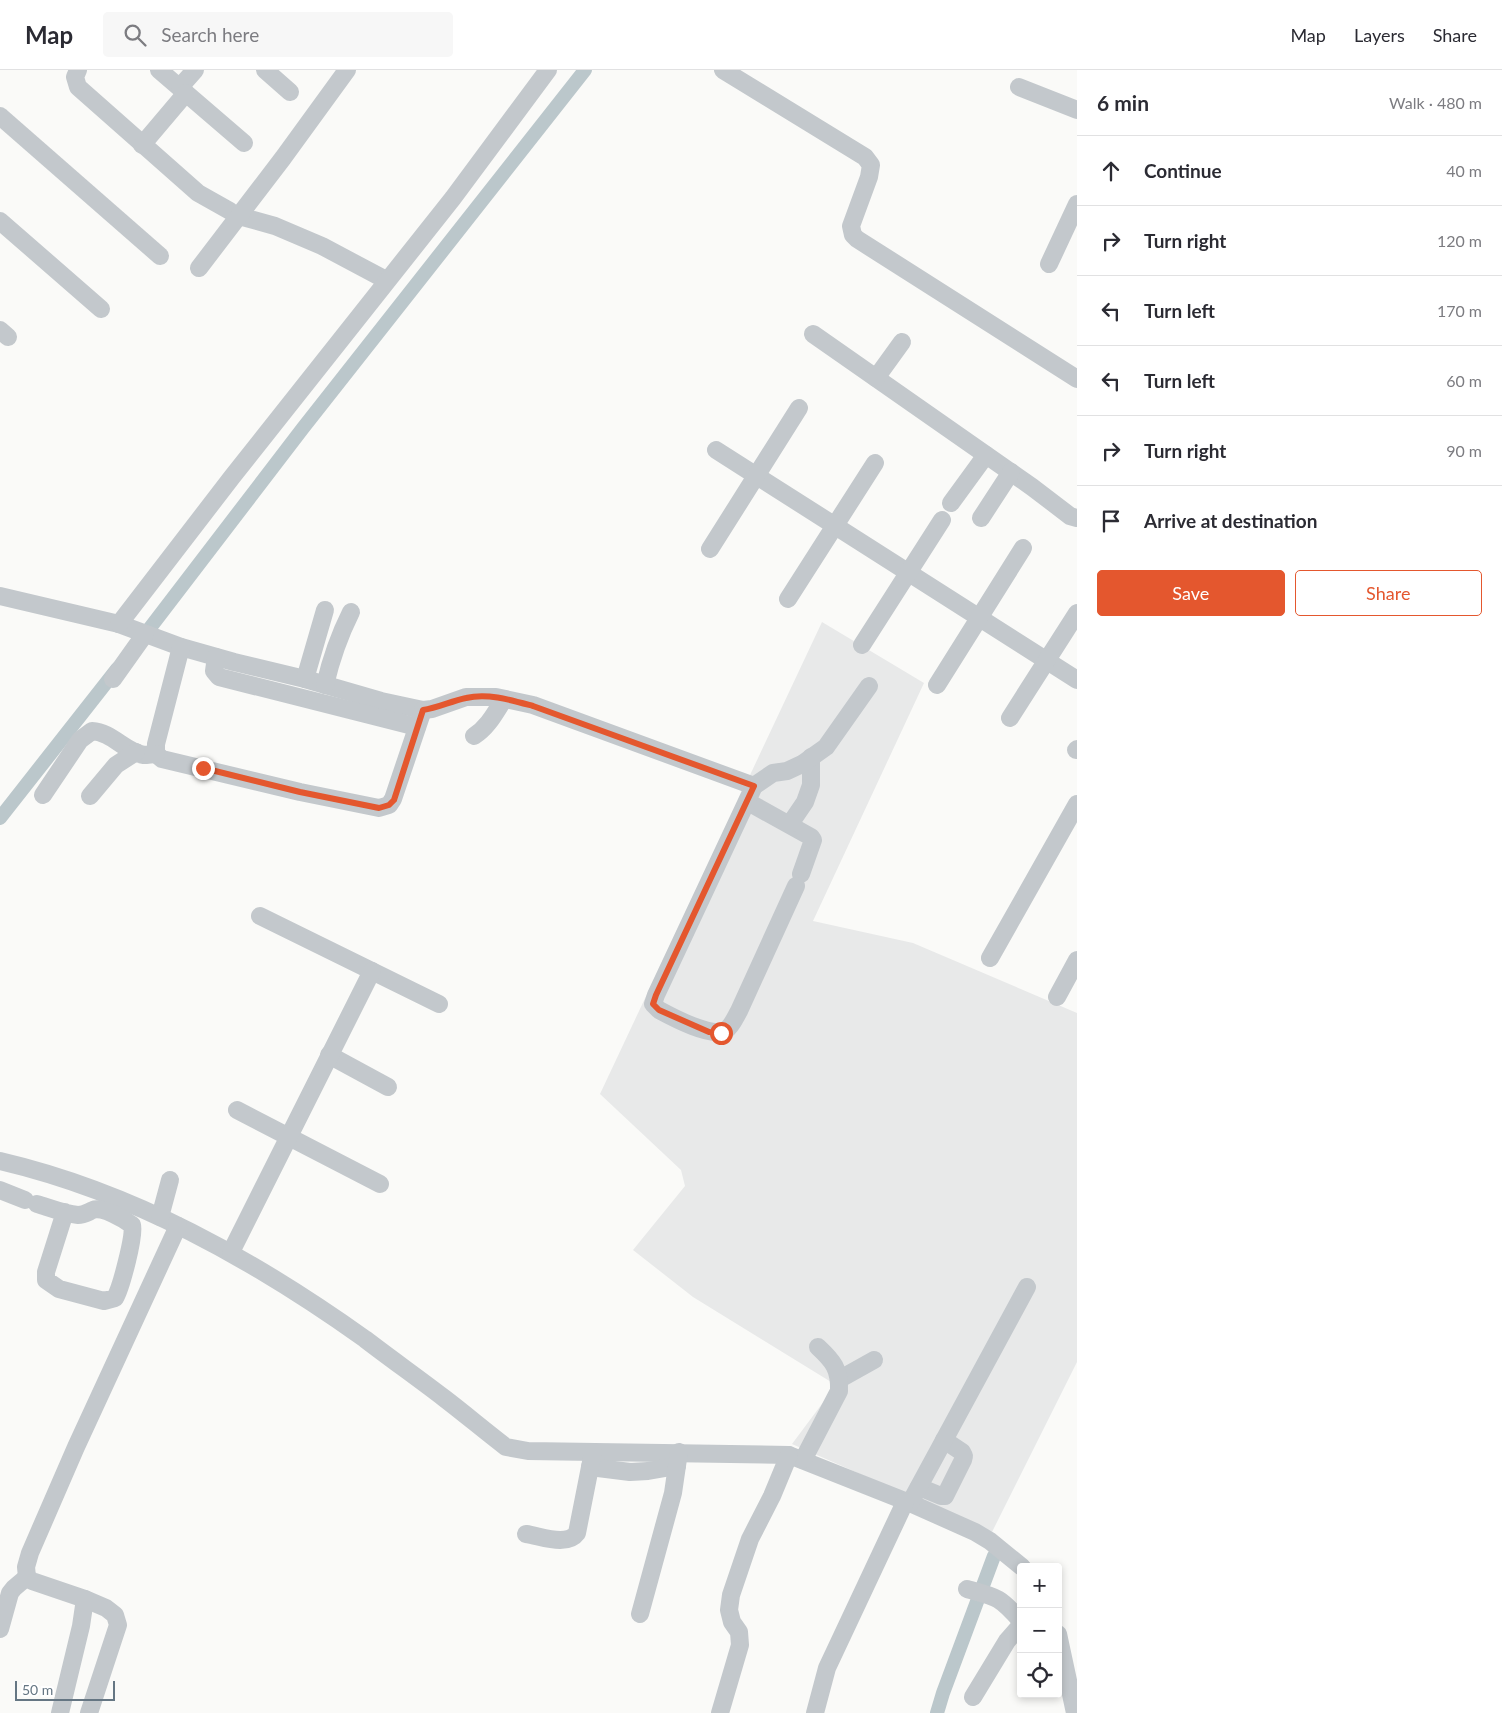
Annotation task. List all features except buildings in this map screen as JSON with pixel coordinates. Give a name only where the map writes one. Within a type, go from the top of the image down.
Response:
[{"type":"street","points":[[78,70],[75,77],[78,87],[198,193],[234,214],[275,226],[322,246],[386,280]]},
{"type":"street","points":[[159,70],[244,143]]},
{"type":"street","points":[[142,145],[183,90],[195,70]]},
{"type":"street","points":[[198,268],[234,214],[326,99],[346,70]]},
{"type":"street","points":[[113,679],[132,629],[386,280],[453,198],[548,70]]},
{"type":"street","points":[[723,70],[865,157],[871,165],[852,226],[853,234],[857,239],[1077,379]]},
{"type":"street","points":[[268,71],[290,92]]},
{"type":"street","points":[[1019,87],[1077,110]]},
{"type":"street","points":[[0,116],[160,256]]},
{"type":"street","points":[[1049,264],[1077,204]]},
{"type":"street","points":[[0,220],[101,309]]},
{"type":"street","points":[[813,334],[1011,472],[1070,516],[1077,518]]},
{"type":"street","points":[[876,378],[902,342]]},
{"type":"street","points":[[710,549],[799,408]]},
{"type":"street","points":[[716,450],[1077,680]]},
{"type":"street","points":[[951,504],[986,455]]},
{"type":"street","points":[[788,599],[875,462]]},
{"type":"street","points":[[981,518],[1011,472]]},
{"type":"street","points":[[862,645],[942,520]]},
{"type":"street","points":[[937,685],[1023,548]]},
{"type":"street","points":[[0,596],[132,629],[180,647],[216,657],[305,679],[381,701],[423,710],[466,698],[496,697],[533,706],[751,794],[813,840],[799,880],[739,1011],[727,1030],[721,1033],[709,1032],[659,1010],[653,1004],[656,995],[751,794],[773,773],[787,771],[802,764],[826,747],[869,686]]},
{"type":"street","points":[[305,679],[326,610]]},
{"type":"street","points":[[324,685],[334,650],[351,612]]},
{"type":"street","points":[[1010,718],[1048,662],[1077,613]]},
{"type":"street","points":[[156,754],[156,744],[180,647]]},
{"type":"street","points":[[216,657],[214,671],[219,677],[227,680],[418,727]]},
{"type":"street","points":[[474,736],[490,722],[504,699]]},
{"type":"street","points":[[43,795],[80,740],[92,731],[100,731],[144,755],[156,754],[162,759],[300,792],[379,808],[389,805],[394,800],[423,710]]},
{"type":"street","points":[[90,796],[116,765],[136,752]]},
{"type":"street","points":[[790,824],[805,802],[811,785],[812,757]]},
{"type":"street","points":[[990,958],[1077,804]]},
{"type":"street","points":[[260,916],[439,1004]]},
{"type":"street","points":[[1057,997],[1077,960]]},
{"type":"street","points":[[231,1252],[372,971]]},
{"type":"street","points":[[329,1055],[388,1087]]},
{"type":"street","points":[[237,1110],[380,1184]]},
{"type":"street","points":[[1,1167],[78,1183],[135,1205],[231,1252],[364,1339],[506,1447],[591,1459],[772,1456],[796,1458],[908,1502],[990,1541],[1017,1563]]},
{"type":"street","points":[[160,1217],[170,1180]]},
{"type":"street","points":[[0,1190],[31,1202],[79,1215],[99,1209],[122,1217],[132,1225],[132,1238],[115,1298],[104,1301],[59,1289],[46,1280],[46,1272],[65,1212]]},
{"type":"street","points":[[89,1713],[118,1625],[115,1615],[106,1608],[85,1599],[32,1581],[27,1576],[26,1567],[30,1553],[87,1422],[178,1226]]},
{"type":"street","points":[[815,1713],[826,1668],[908,1502],[919,1486],[1027,1287]]},
{"type":"street","points":[[720,1713],[740,1645],[739,1632],[732,1622],[729,1610],[731,1595],[750,1539],[772,1496],[839,1391],[840,1379],[833,1362],[818,1347]]},
{"type":"street","points":[[840,1379],[874,1360]]},
{"type":"street","points":[[919,1486],[942,1496],[945,1496],[949,1490],[964,1456],[962,1452],[944,1440]]},
{"type":"street","points":[[526,1534],[566,1540],[573,1538],[577,1533],[591,1459]]},
{"type":"street","points":[[640,1614],[673,1493],[678,1459]]},
{"type":"street","points":[[0,1629],[10,1593],[27,1576]]},
{"type":"street","points":[[967,1589],[1002,1600],[1017,1617]]},
{"type":"street","points":[[60,1713],[81,1626],[85,1599]]},
{"type":"street","points":[[973,1698],[1007,1641],[1017,1630]]},
{"type":"street","points":[[1062,1653],[1075,1713]]},
{"type":"shaded area","points":[[822,622],[924,683],[813,921],[913,943],[1077,1013],[1077,1362],[992,1532],[792,1444],[836,1385],[693,1297],[633,1250],[685,1186],[681,1170],[600,1094]]},
{"type":"waterway","points":[[140,641],[303,428],[585,70]]},
{"type":"waterway","points":[[0,818],[117,669]]},
{"type":"waterway","points":[[937,1713],[994,1556]]},
{"type":"route","points":[[203,768],[300,792],[379,808],[389,805],[394,800],[423,710],[466,698],[496,697],[533,706],[754,786],[653,1004],[659,1010],[709,1032],[721,1033]]}]
